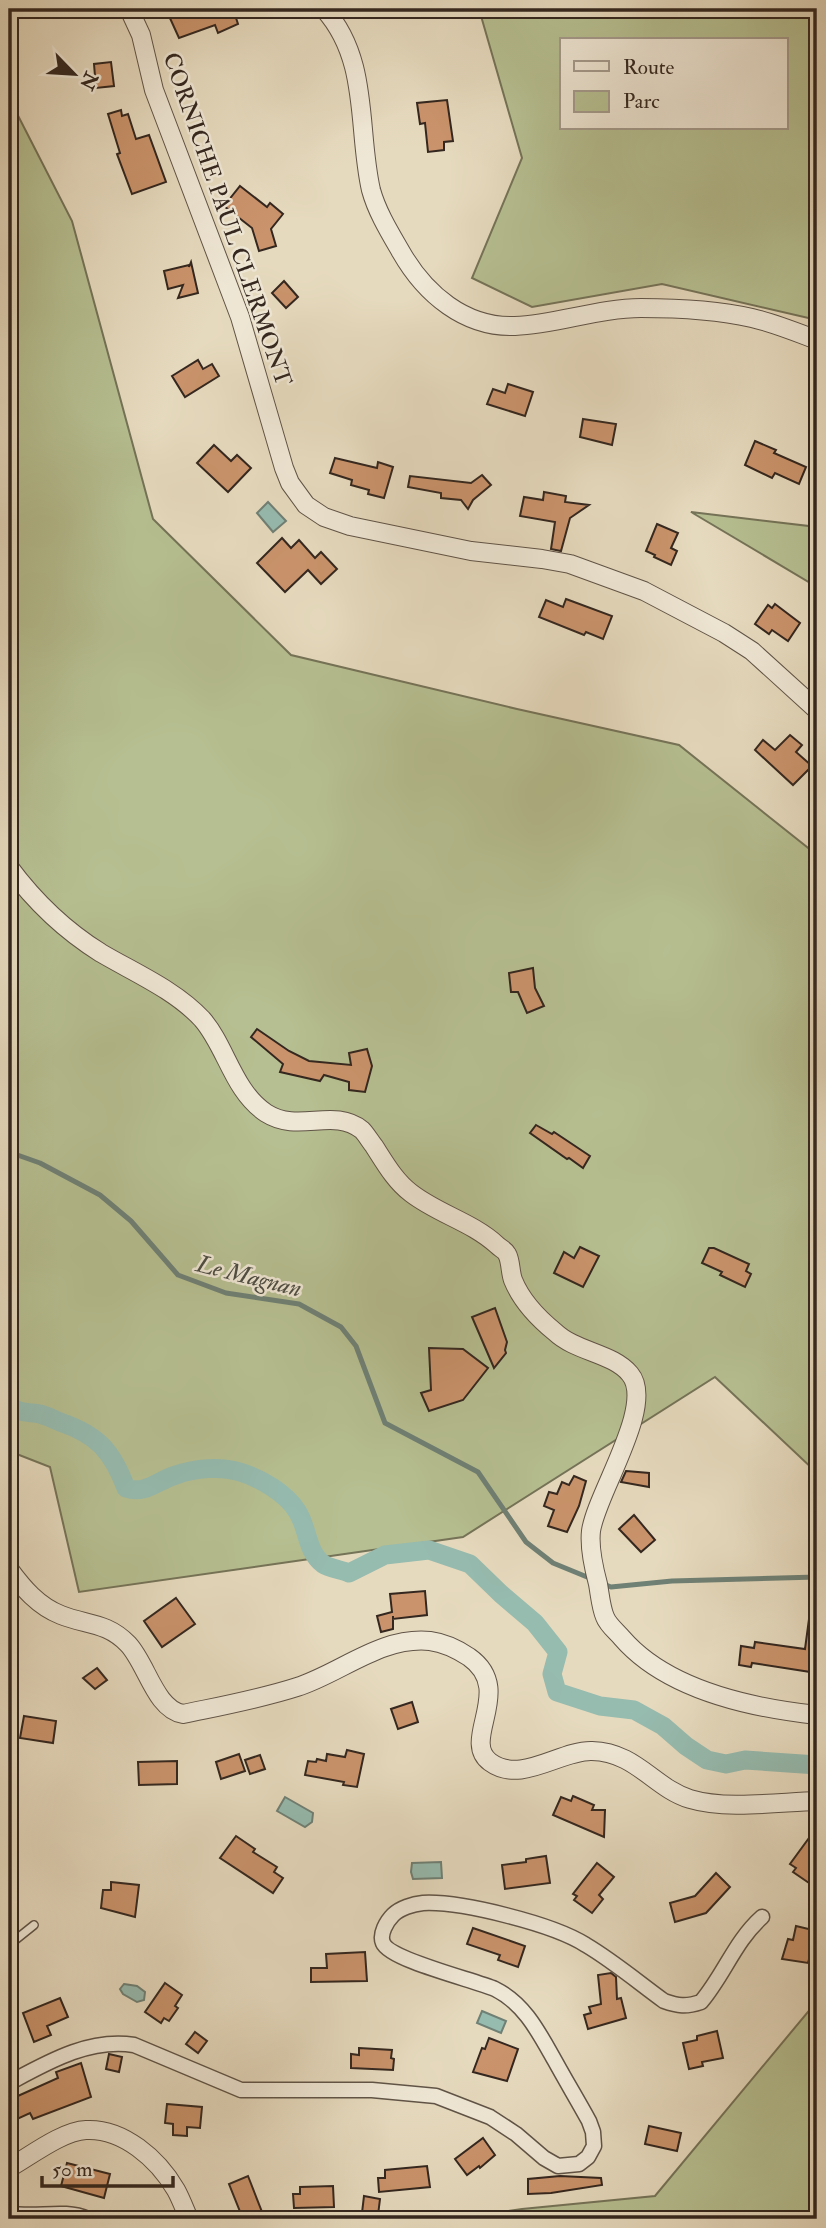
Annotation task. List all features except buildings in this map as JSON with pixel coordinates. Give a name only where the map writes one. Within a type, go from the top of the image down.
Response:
[{"type":"street","name":"CORNICHE PAUL CLERMONT","points":[[129,9],[141,36],[154,90],[240,317],[284,468],[290,483],[306,505],[324,517],[364,530],[471,551],[542,558],[609,576],[724,632],[772,668],[817,710]]},
{"type":"street","points":[[324,9],[344,39],[356,69],[366,158],[377,205],[416,275],[448,306],[482,321],[508,326],[641,308],[715,313],[751,318],[817,340]]},
{"type":"street","points":[[9,867],[30,894],[62,926],[173,995],[205,1022],[244,1091],[264,1111],[284,1121],[300,1123],[326,1119],[345,1121],[363,1131],[392,1174],[411,1193],[485,1234],[507,1254],[514,1281],[528,1305],[556,1334],[578,1348],[620,1363],[633,1376],[638,1391],[635,1415],[591,1531],[594,1571],[606,1619],[633,1650],[681,1682],[736,1701],[784,1712],[817,1715]]},
{"type":"street","points":[[9,1569],[29,1595],[51,1611],[93,1622],[119,1636],[130,1646],[144,1667],[159,1697],[175,1713],[194,1712],[287,1690],[386,1647],[415,1640],[432,1641],[461,1651],[483,1671],[489,1685],[489,1698],[480,1744],[482,1753],[489,1762],[502,1768],[524,1769],[589,1751],[610,1753],[631,1762],[687,1798],[704,1802],[722,1804],[817,1801]]},
{"type":"street","points":[[9,2082],[44,2064],[90,2046],[125,2043],[241,2090],[372,2090],[436,2095],[490,2117],[516,2133],[544,2158],[558,2166],[579,2164],[588,2157],[594,2146],[593,2132],[529,2017],[514,2001],[495,1989],[389,1950],[384,1945],[382,1936],[394,1914],[420,1903],[437,1904],[472,1909],[543,1926],[585,1944],[664,2001],[677,2006],[701,2003],[736,1947],[762,1917]]},
{"type":"street","points":[[9,2168],[66,2135],[86,2130],[111,2134],[135,2144],[157,2164],[176,2189],[189,2219]]},
{"type":"street","points":[[9,2213],[81,2216],[88,2219]]},
{"type":"lane","points":[[9,1945],[34,1924]]},
{"type":"green space","points":[[479,9],[817,9],[817,320],[662,284],[532,307],[472,278],[522,158]]},
{"type":"green space","points":[[9,98],[72,221],[153,519],[291,655],[679,745],[817,855],[817,1473],[715,1377],[463,1537],[79,1592],[50,1467],[9,1451]]},
{"type":"green space","points":[[691,512],[817,527],[817,587]]},
{"type":"green space","points":[[817,2001],[817,2219],[453,2219],[522,2209],[655,2196]]},
{"type":"water","points":[[268,502],[286,521],[273,532],[257,513]]},
{"type":"water","points":[[285,1797],[313,1813],[312,1822],[305,1827],[277,1811]]},
{"type":"water","points":[[441,1862],[442,1878],[413,1879],[412,1863]]},
{"type":"water","points":[[124,1984],[137,1986],[145,1992],[144,2000],[137,2002],[123,1994],[120,1989]]},
{"type":"water","points":[[482,2011],[506,2021],[501,2033],[477,2023]]},
{"type":"waterway","name":"Le Magnan","points":[[9,1152],[40,1163],[100,1195],[131,1221],[178,1275],[226,1293],[299,1304],[341,1327],[356,1346],[385,1423],[478,1472],[526,1542],[553,1563],[592,1579]]},
{"type":"waterway","points":[[9,1406],[48,1417],[94,1439],[109,1454],[126,1488],[140,1490],[176,1475],[208,1469],[232,1470],[256,1478],[279,1492],[292,1504],[301,1517],[317,1559],[332,1568],[349,1573],[385,1555],[429,1550],[470,1564],[535,1623],[558,1652],[552,1674],[557,1692],[600,1706],[634,1710],[663,1726],[707,1760],[726,1764],[745,1760],[817,1765]]},
{"type":"waterway","name":"Le Magnan","points":[[601,1583],[611,1587],[672,1581],[817,1577]]}]
